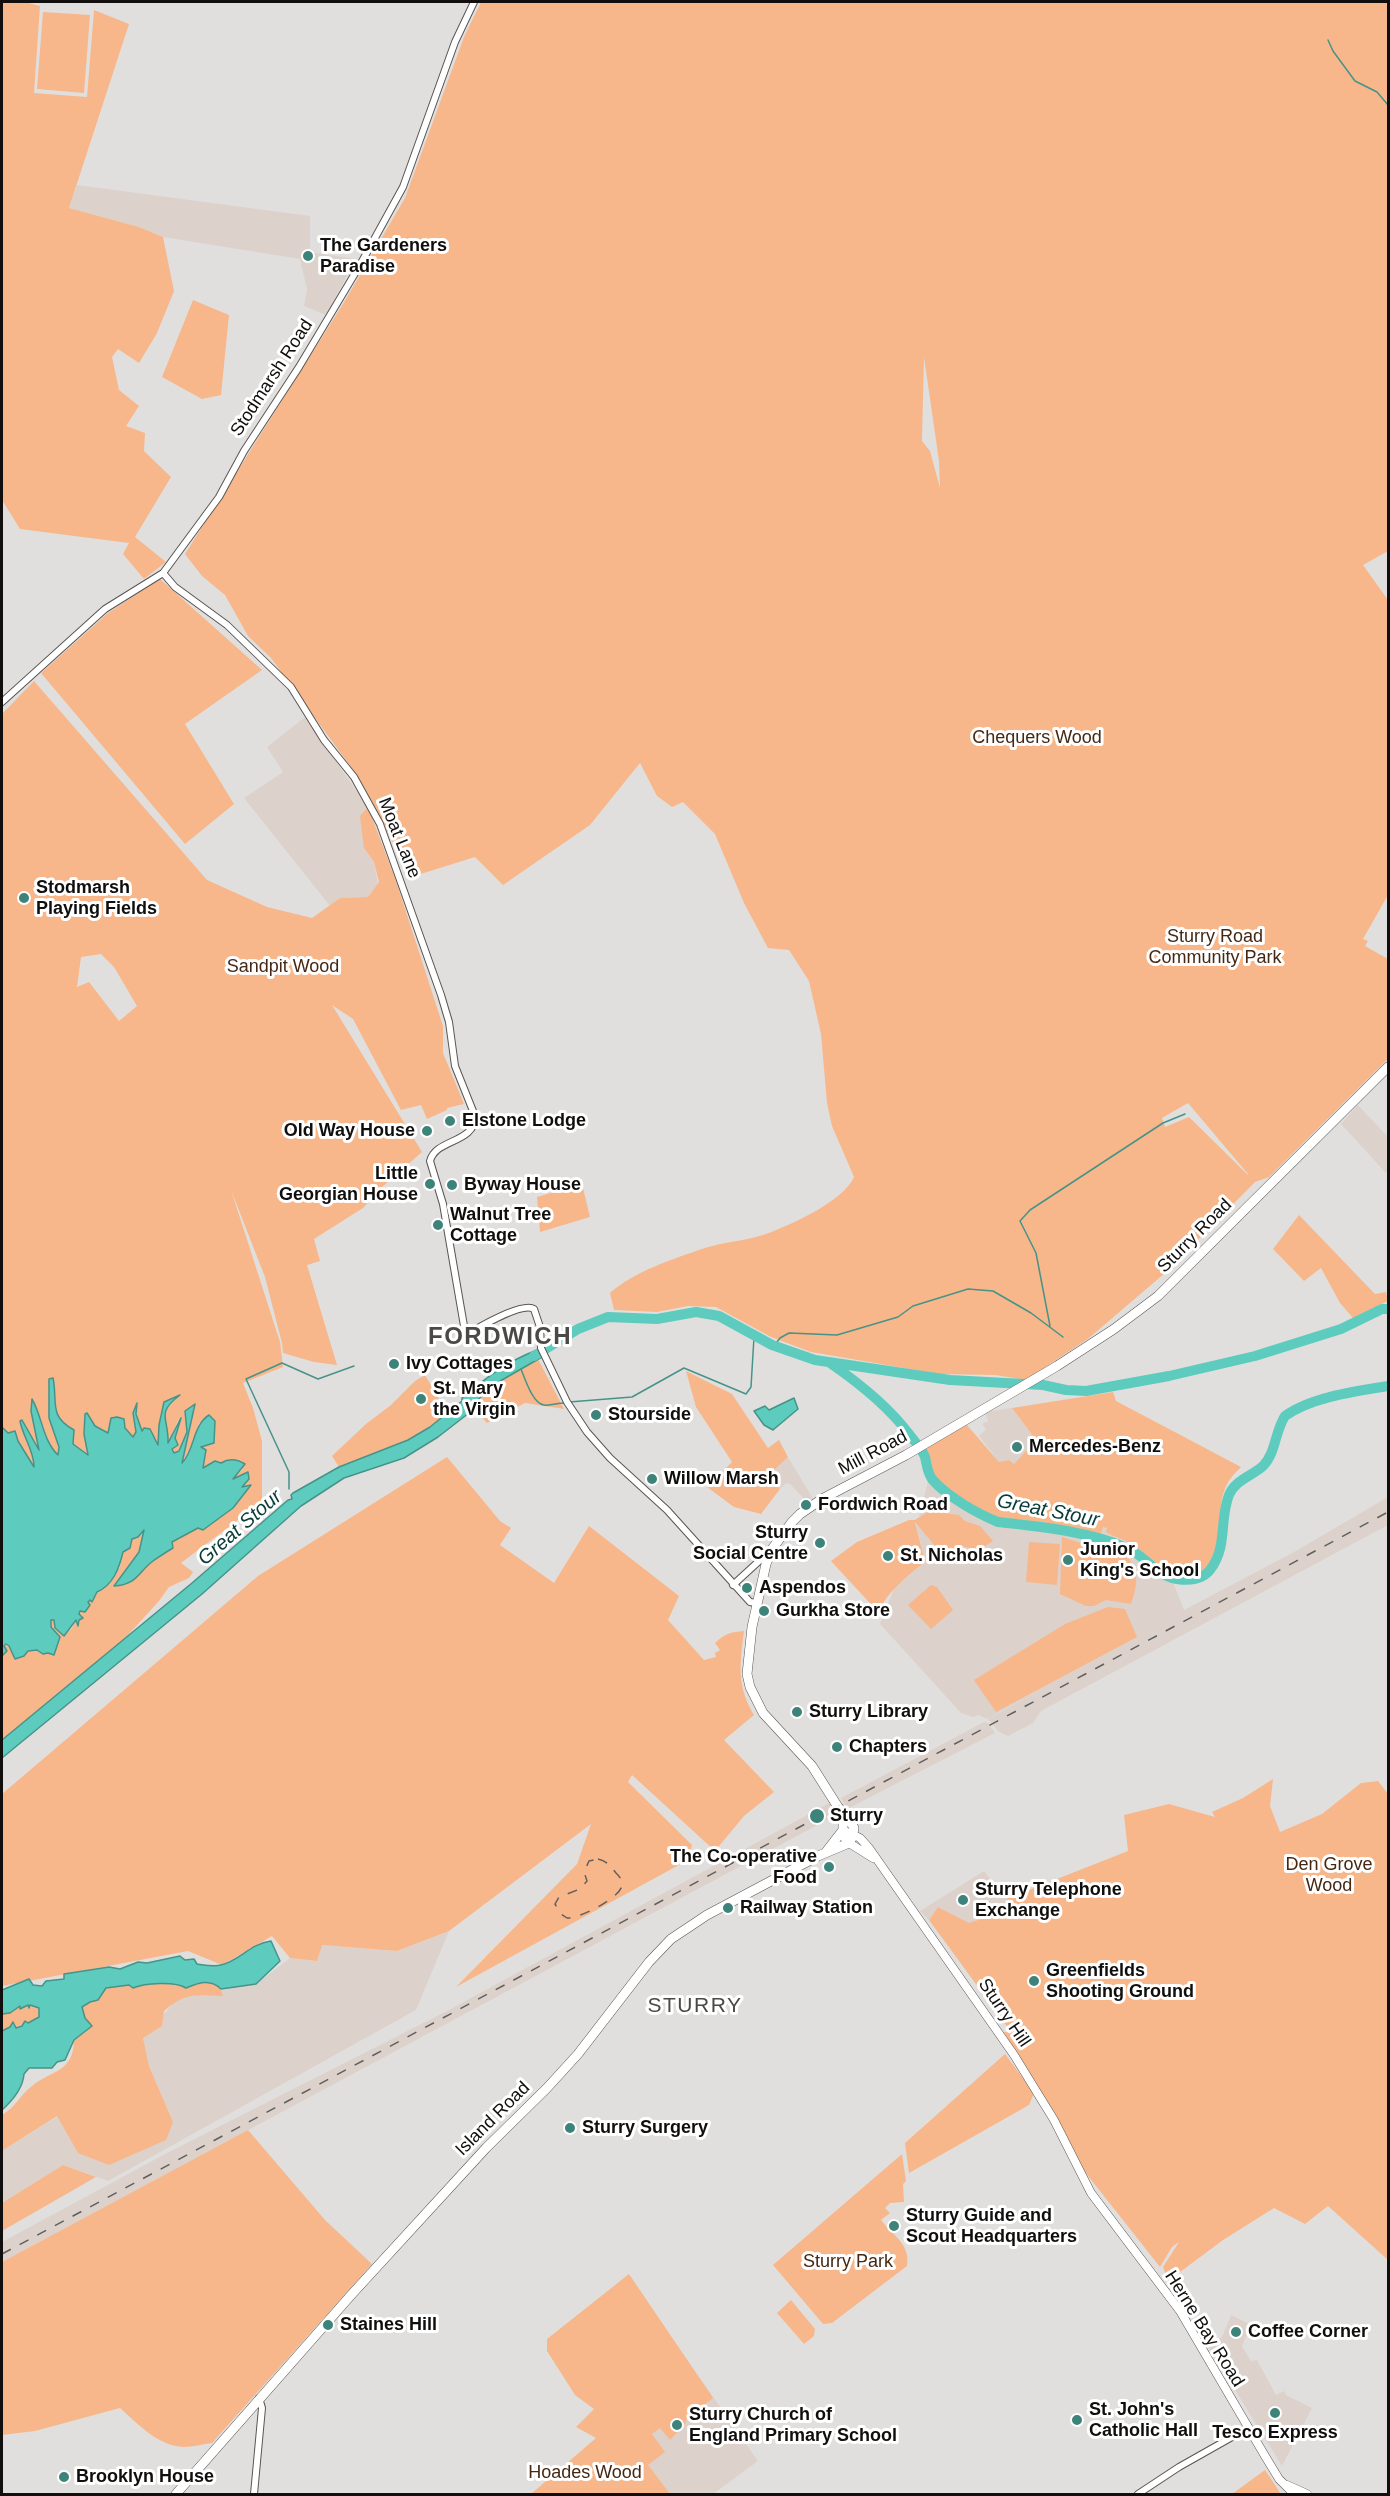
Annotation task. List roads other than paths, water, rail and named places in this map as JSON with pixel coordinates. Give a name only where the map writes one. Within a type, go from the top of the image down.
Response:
[{"type":"highway","name":"Sturry Road","points":[[1001,1399],[1098,1340],[1158,1296],[1389,1066]]},
{"type":"highway","name":"Mill Road","points":[[854,1834],[854,1828],[812,1766],[763,1713],[753,1694],[747,1663],[765,1564],[772,1549],[800,1514],[822,1499],[906,1455],[1001,1399]]},
{"type":"highway","points":[[842,1832],[843,1812]]},
{"type":"highway","name":"Island Road","points":[[825,1853],[842,1832]]},
{"type":"highway","points":[[849,1843],[854,1834]]},
{"type":"highway","name":"Island Road","points":[[176,2494],[259,2398],[486,2148],[560,2075],[671,1939],[706,1916],[825,1853],[849,1843]]},
{"type":"main road","name":"Sturry Hill","points":[[842,1832],[854,1834],[869,1848],[876,1861],[947,1957],[1029,2077],[1091,2193]]},
{"type":"main road","name":"Sturry Hill","points":[[842,1832],[849,1843],[876,1861]]},
{"type":"main road","name":"Herne Bay Road","points":[[1091,2193],[1180,2311],[1264,2457],[1294,2494]]},
{"type":"main road","name":"Herne Bay Road","points":[[1286,2485],[1307,2494]]},
{"type":"street","name":"Stodmarsh Road","points":[[2,702],[105,609],[163,573],[219,497],[243,451],[299,367],[344,292],[403,187],[455,42],[474,2]]},
{"type":"street","name":"Moat Lane","points":[[163,573],[175,587],[227,625],[291,687],[324,740],[354,777],[380,824],[441,995],[449,1022],[455,1066],[475,1116],[475,1123],[471,1131],[436,1150],[430,1161],[443,1204],[464,1326],[469,1332],[513,1312],[532,1307],[540,1327],[541,1348],[545,1358],[567,1402],[587,1432],[609,1458],[667,1510],[734,1585]]},
{"type":"street","points":[[756,1604],[750,1602],[734,1585],[772,1549]]},
{"type":"street","points":[[254,2494],[262,2408],[259,2398]]},
{"type":"street","points":[[1138,2494],[1179,2467],[1248,2428]]},
{"type":"water","points":[[541,1350],[542,1357],[495,1384],[467,1410],[469,1413],[438,1437],[404,1458],[344,1478],[301,1506],[202,1594],[2,1758],[2,1740],[292,1499],[293,1493],[339,1467],[408,1440],[430,1427],[497,1371]]},
{"type":"water","points":[[53,1378],[57,1414],[66,1425],[74,1430],[73,1444],[88,1455],[84,1434],[85,1414],[87,1413],[95,1426],[108,1433],[111,1418],[124,1419],[125,1428],[133,1437],[136,1432],[133,1413],[137,1403],[136,1414],[142,1431],[144,1428],[150,1429],[158,1445],[164,1402],[180,1395],[172,1401],[165,1412],[168,1443],[181,1418],[175,1438],[178,1445],[172,1449],[174,1453],[179,1451],[187,1432],[185,1411],[195,1404],[182,1463],[189,1452],[199,1425],[209,1415],[215,1421],[214,1443],[201,1447],[206,1450],[203,1468],[215,1461],[221,1463],[230,1460],[239,1461],[245,1464],[233,1479],[248,1472],[249,1479],[242,1487],[251,1485],[233,1508],[203,1530],[198,1528],[172,1542],[173,1548],[153,1561],[132,1581],[114,1586],[139,1552],[144,1530],[138,1537],[132,1539],[130,1548],[123,1552],[111,1581],[97,1592],[92,1602],[90,1600],[88,1602],[90,1605],[85,1612],[80,1611],[79,1614],[83,1618],[79,1620],[78,1626],[76,1620],[64,1636],[55,1628],[54,1620],[51,1620],[51,1627],[60,1637],[54,1655],[43,1654],[37,1650],[28,1651],[24,1656],[15,1659],[6,1644],[4,1646],[7,1651],[2,1656],[2,1427],[8,1433],[15,1431],[18,1441],[34,1467],[20,1421],[22,1420],[39,1450],[31,1411],[32,1399],[49,1443],[58,1455],[59,1447],[49,1418],[49,1379]]},
{"type":"water","points":[[794,1398],[798,1409],[773,1430],[764,1425],[754,1411],[765,1406],[769,1410]]},
{"type":"water","points":[[271,1941],[280,1961],[256,1984],[221,1989],[208,1983],[199,1983],[186,1988],[175,1984],[160,1984],[133,1988],[129,1985],[106,1988],[98,2000],[82,2007],[85,2018],[92,2026],[74,2040],[65,2060],[57,2062],[52,2068],[29,2068],[16,2094],[2,2110],[2,2031],[10,2027],[13,2022],[16,2028],[22,2026],[25,2021],[28,2023],[39,2017],[39,2008],[30,2005],[29,2008],[28,2005],[20,2009],[20,2006],[10,2013],[2,2014],[2,1990],[29,1979],[33,1985],[42,1986],[46,1981],[64,1979],[64,1974],[109,1967],[120,1969],[138,1962],[147,1963],[180,1956],[185,1960],[194,1959],[197,1964],[218,1966],[233,1960],[257,1945]]},
{"type":"waterway","points":[[1328,40],[1333,51],[1355,81],[1377,92],[1388,105]]},
{"type":"waterway","points":[[1050,1326],[1036,1253],[1020,1221],[1030,1210],[1163,1123],[1185,1114]]},
{"type":"waterway","points":[[774,1346],[780,1338],[789,1333],[837,1335],[898,1317],[913,1306],[968,1289],[993,1291],[1031,1313],[1063,1337]]},
{"type":"waterway","name":"Great Stour","points":[[534,1356],[578,1329],[608,1317],[657,1319],[696,1312],[719,1316],[772,1345],[815,1360],[950,1380],[1043,1385],[1086,1391],[1169,1376],[1255,1356],[1341,1329],[1382,1309],[1388,1309]]},
{"type":"waterway","name":"Great Stour","points":[[569,1402],[632,1397],[684,1368],[746,1394],[751,1387],[754,1337]]},
{"type":"waterway","points":[[289,1489],[289,1472],[246,1379],[282,1363],[318,1379],[354,1366]]},
{"type":"waterway","name":"Great Stour","points":[[830,1363],[892,1414],[922,1451],[932,1479],[945,1492],[963,1504],[998,1522],[1064,1530],[1112,1542],[1134,1551],[1162,1574],[1186,1580],[1203,1576],[1216,1561],[1229,1495],[1235,1486],[1259,1470],[1267,1461],[1285,1416],[1321,1399],[1388,1386]]},
{"type":"waterway","name":"Great Stour","points":[[521,1369],[530,1390],[540,1404],[564,1403]]},
{"type":"railway","points":[[2,2254],[1388,1512]]},
{"type":"railway","points":[[598,1859],[608,1864],[620,1878],[622,1883],[620,1890],[598,1907],[567,1918],[561,1914],[555,1904],[559,1897],[580,1889],[587,1881],[584,1872],[589,1861],[598,1859]]},
{"type":"place","name":"The Gardeners Paradise","points":[[308,256]]},
{"type":"place","name":"Stodmarsh Playing Fields","points":[[24,898]]},
{"type":"place","name":"Elstone Lodge","points":[[450,1121]]},
{"type":"place","name":"Old Way House","points":[[427,1131]]},
{"type":"place","name":"Little Georgian House","points":[[430,1184]]},
{"type":"place","name":"Byway House","points":[[452,1185]]},
{"type":"place","name":"Walnut Tree Cottage","points":[[438,1225]]},
{"type":"place","name":"Ivy Cottages","points":[[394,1364]]},
{"type":"place","name":"St. Mary the Virgin","points":[[421,1399]]},
{"type":"place","name":"Stourside","points":[[596,1415]]},
{"type":"place","name":"Mercedes-Benz","points":[[1017,1447]]},
{"type":"place","name":"Willow Marsh","points":[[652,1479]]},
{"type":"place","name":"Fordwich Road","points":[[806,1505]]},
{"type":"place","name":"Sturry Social Centre","points":[[820,1543]]},
{"type":"place","name":"St. Nicholas","points":[[888,1556]]},
{"type":"place","name":"Junior King's School","points":[[1068,1560]]},
{"type":"place","name":"Aspendos","points":[[747,1588]]},
{"type":"place","name":"Gurkha Store","points":[[764,1611]]},
{"type":"place","name":"Sturry Library","points":[[797,1712]]},
{"type":"place","name":"Chapters","points":[[837,1747]]},
{"type":"place","name":"Sturry","points":[[817,1816]]},
{"type":"place","name":"The Co-operative Food","points":[[829,1867]]},
{"type":"place","name":"Sturry Telephone Exchange","points":[[963,1900]]},
{"type":"place","name":"Railway Station","points":[[728,1908]]},
{"type":"place","name":"Greenfields Shooting Ground","points":[[1034,1981]]},
{"type":"place","name":"Sturry Surgery","points":[[570,2128]]},
{"type":"place","name":"Sturry Guide and Scout Headquarters","points":[[894,2226]]},
{"type":"place","name":"Staines Hill","points":[[328,2325]]},
{"type":"place","name":"Coffee Corner","points":[[1236,2332]]},
{"type":"place","name":"Tesco Express","points":[[1275,2413]]},
{"type":"place","name":"St. John's Catholic Hall","points":[[1077,2420]]},
{"type":"place","name":"Sturry Church of England Primary School","points":[[677,2425]]},
{"type":"place","name":"Brooklyn House","points":[[64,2477]]},
{"type":"district","name":"FORDWICH","points":[[500,1337]]},
{"type":"district","name":"STURRY","points":[[695,2006]]},
{"type":"park label","name":"Chequers Wood","points":[[1037,738]]},
{"type":"park label","name":"Sturry Road Community Park","points":[[1215,947]]},
{"type":"park label","name":"Sandpit Wood","points":[[283,967]]},
{"type":"park label","name":"Den Grove Wood","points":[[1329,1875]]},
{"type":"park label","name":"Sturry Park","points":[[848,2262]]},
{"type":"park label","name":"Hoades Wood","points":[[585,2473]]}]
